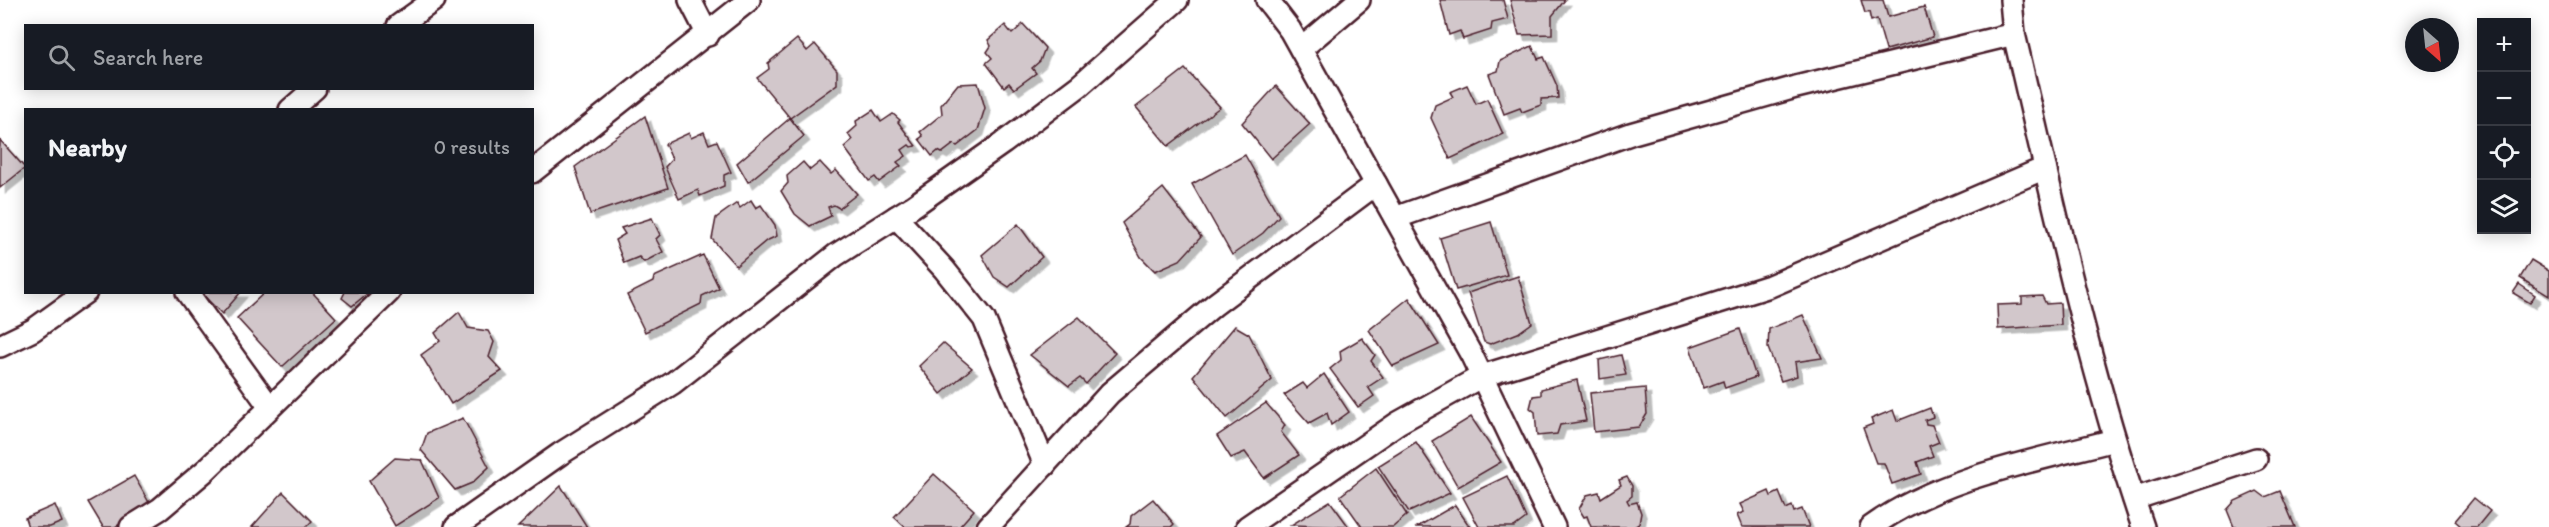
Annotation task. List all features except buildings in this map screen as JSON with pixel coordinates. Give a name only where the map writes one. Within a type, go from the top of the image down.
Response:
[{"type":"street","points":[[401,24],[434,0]]},
{"type":"street","points":[[690,0],[708,35]]},
{"type":"street","points":[[534,170],[708,35],[749,0]]},
{"type":"street","points":[[456,527],[560,454],[673,383],[836,255],[896,217],[1078,86],[1177,0]]},
{"type":"street","points":[[1267,0],[1301,49],[1482,376],[1554,527]]},
{"type":"street","points":[[1301,49],[1359,0]]},
{"type":"street","points":[[2011,0],[2014,34],[2084,333],[2143,527]]},
{"type":"street","points":[[1395,218],[1630,134],[1796,87],[2014,34]]},
{"type":"street","points":[[292,108],[313,90]]},
{"type":"street","points":[[1248,527],[1398,423],[1482,376],[1770,286],[2045,168]]},
{"type":"street","points":[[988,527],[1110,393],[1214,305],[1376,184]]},
{"type":"street","points":[[896,217],[944,269],[984,319],[1045,465]]},
{"type":"street","points":[[0,346],[33,330],[83,294]]},
{"type":"street","points":[[188,294],[269,406]]},
{"type":"street","points":[[131,527],[160,509],[206,470],[269,406],[387,294]]},
{"type":"street","points":[[1870,527],[1898,507],[1993,471],[2115,440]]},
{"type":"street","points":[[2133,499],[2256,459]]}]
